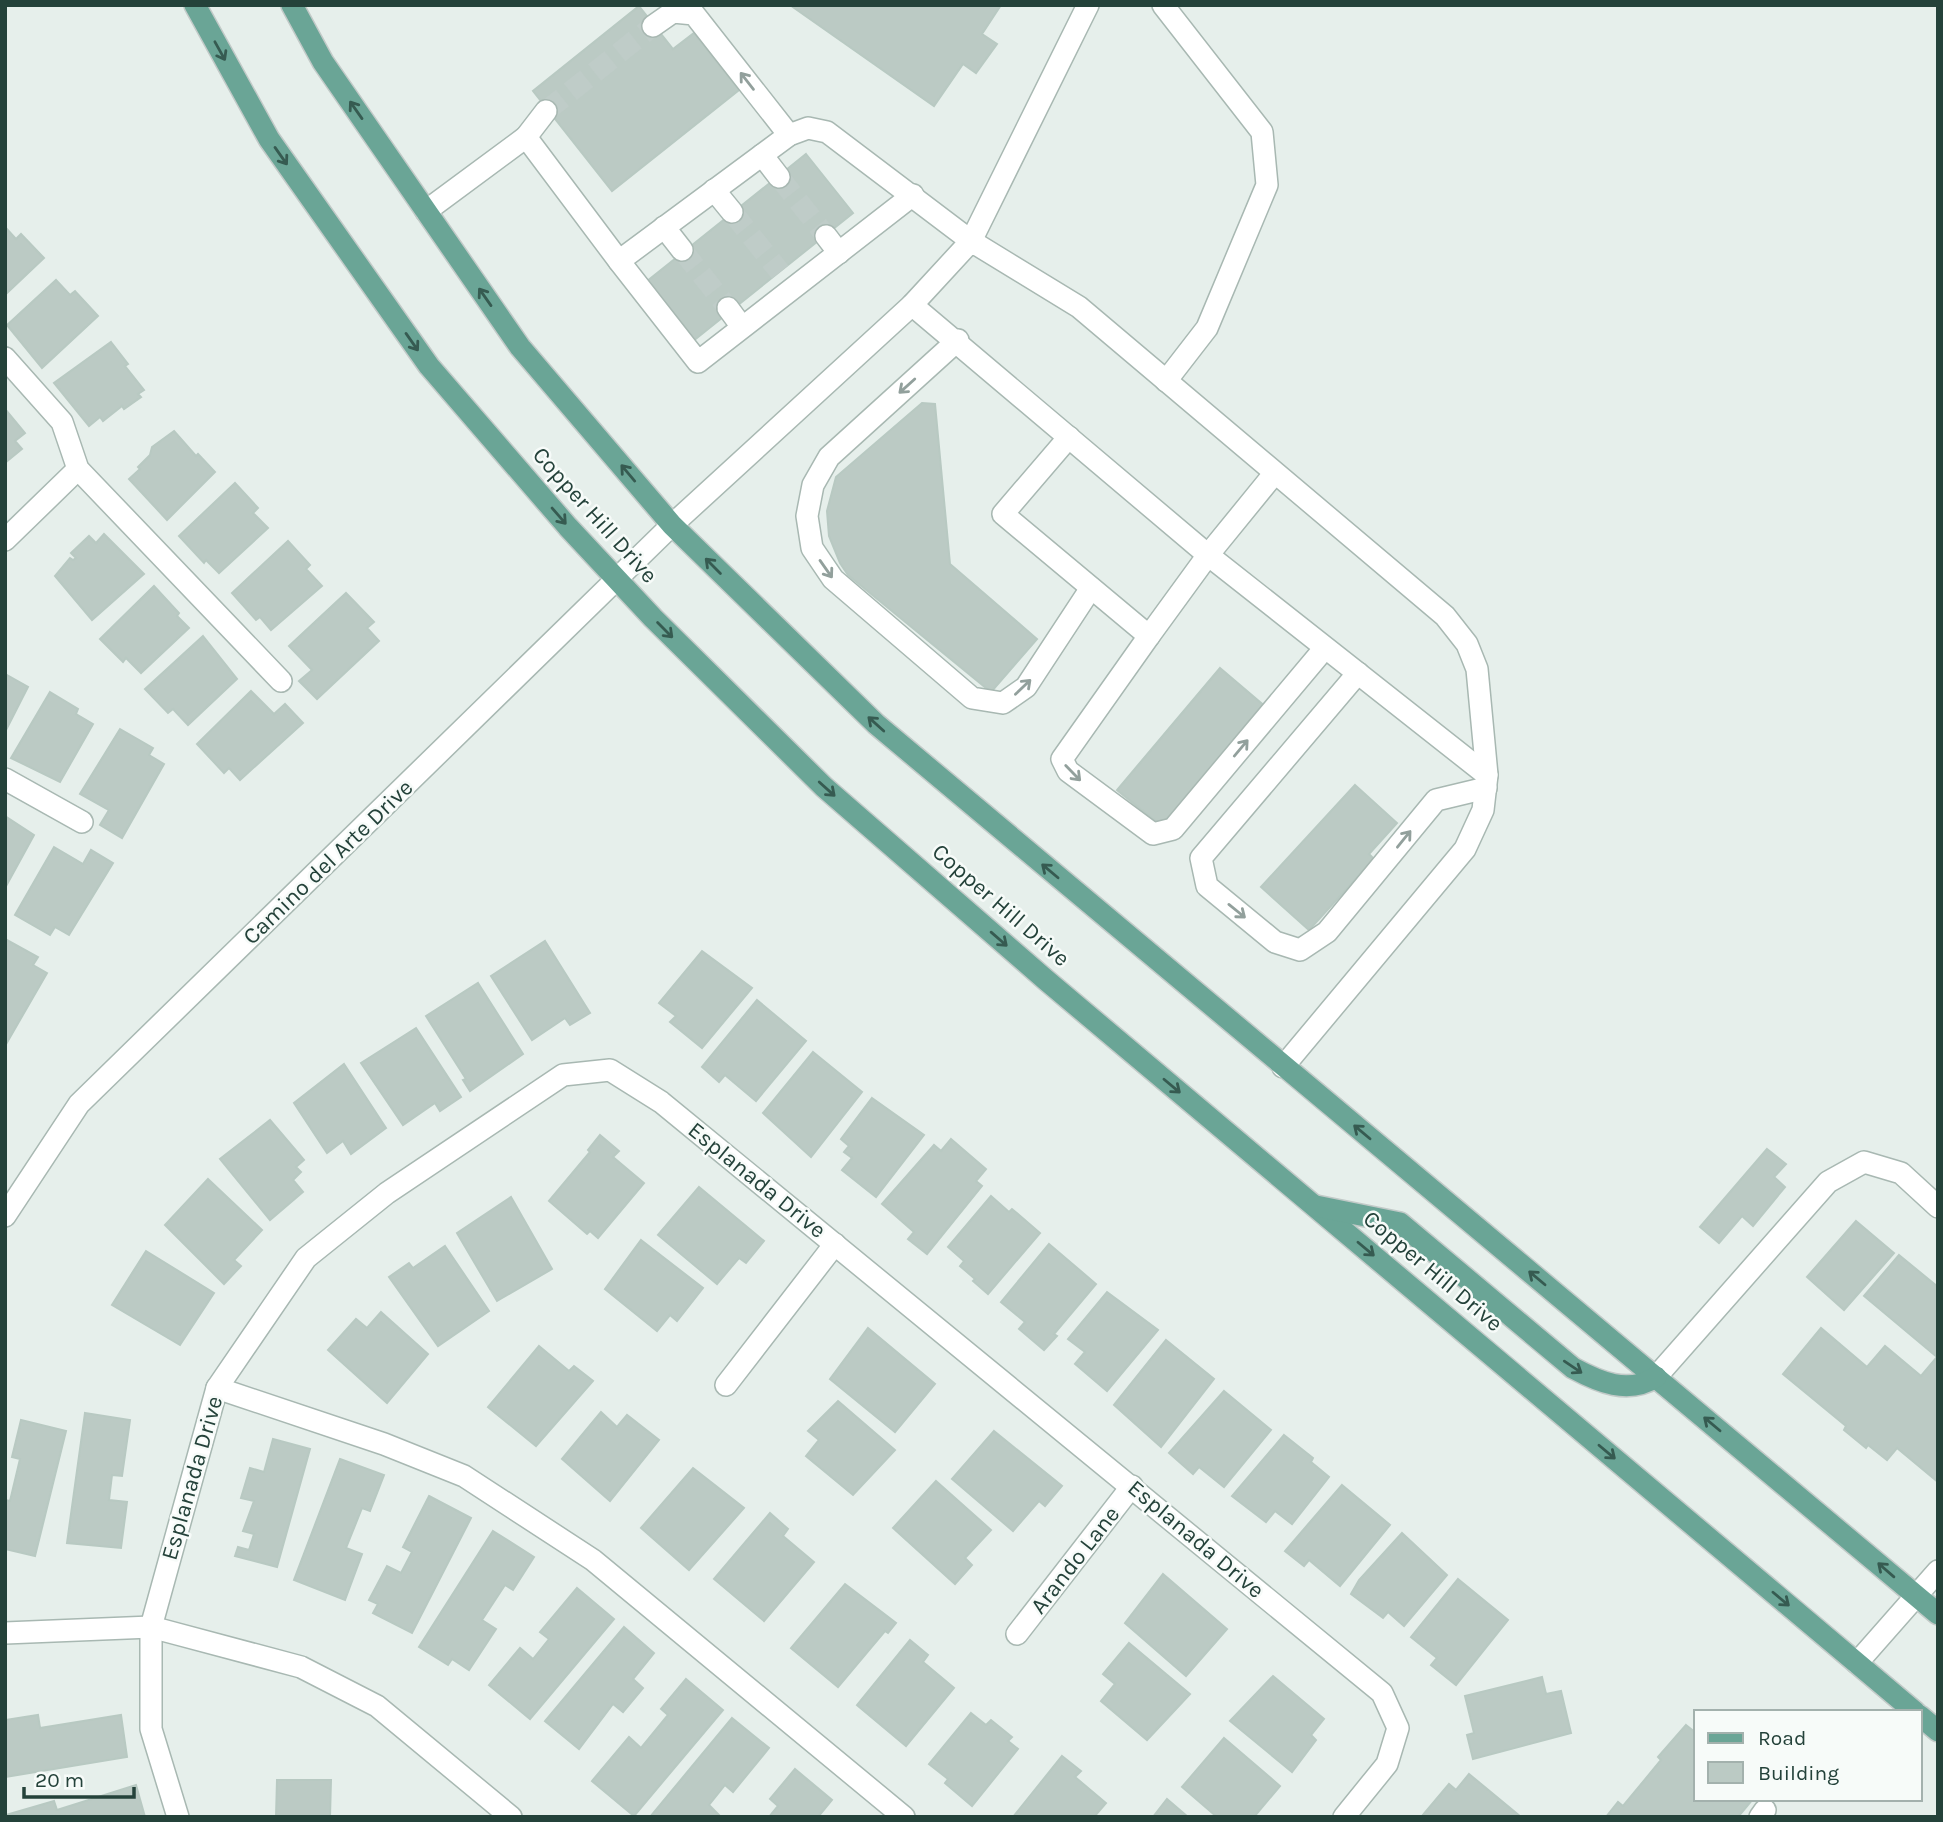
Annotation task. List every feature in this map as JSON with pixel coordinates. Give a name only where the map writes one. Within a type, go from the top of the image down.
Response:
[{"type":"main road","name":"Copper Hill Drive","points":[[195,5],[269,139],[429,366],[617,582],[824,787],[1046,980],[1913,1710]]},
{"type":"main road","points":[[292,5],[323,62],[520,347],[673,525],[876,724],[1938,1614]]},
{"type":"main road","points":[[1314,1205],[1400,1223],[1573,1368],[1604,1385],[1644,1385],[1656,1377]]},
{"type":"main road","points":[[1922,1718],[1938,1731]]},
{"type":"street","name":"Camino del Arte Drive","points":[[5,1216],[79,1104],[673,525],[912,305],[971,242],[1088,5]]},
{"type":"street","points":[[1163,5],[1262,132],[1266,185],[1207,328],[1166,381]]},
{"type":"street","points":[[653,26],[673,12],[694,14],[789,135]]},
{"type":"street","points":[[426,211],[526,137],[546,111]]},
{"type":"street","points":[[619,261],[789,135],[808,128],[827,132],[913,195],[971,242],[1079,307],[1445,616],[1467,644],[1477,669],[1486,781],[1483,810],[1465,849],[1283,1066]]},
{"type":"street","points":[[526,137],[698,362],[742,327],[786,280],[832,244],[913,195]]},
{"type":"street","points":[[762,155],[779,177]]},
{"type":"street","points":[[714,190],[732,212]]},
{"type":"street","points":[[664,227],[682,250]]},
{"type":"street","points":[[912,305],[958,341],[1208,555],[1324,649],[1359,673],[1486,781]]},
{"type":"street","points":[[728,308],[742,327]]},
{"type":"street","points":[[958,341],[829,457],[813,485],[807,516],[812,548],[833,579],[972,698],[1003,703],[1026,687],[1091,589]]},
{"type":"street","points":[[5,358],[62,422],[78,469],[281,681]]},
{"type":"street","points":[[1069,437],[1003,514],[1149,636]]},
{"type":"street","points":[[5,540],[78,469]]},
{"type":"street","points":[[1274,474],[1208,555],[1062,759],[1068,771],[1153,834],[1173,829],[1324,649]]},
{"type":"street","points":[[1359,673],[1201,858],[1207,886],[1275,942],[1300,950],[1327,932],[1436,800],[1486,781]]},
{"type":"street","points":[[5,779],[82,822]]},
{"type":"street","name":"Esplanada Drive","points":[[177,1817],[151,1729],[150,1627],[217,1388],[306,1258],[387,1193],[563,1075],[610,1070],[661,1102],[1382,1693],[1398,1728],[1387,1764],[1344,1817]]},
{"type":"street","points":[[1656,1377],[1828,1182],[1864,1162],[1901,1173],[1938,1207]]},
{"type":"street","points":[[726,1385],[835,1244]]},
{"type":"street","points":[[217,1388],[384,1444],[464,1476],[593,1560],[904,1817]]},
{"type":"street","name":"Arando Lane","points":[[1017,1634],[1132,1486]]},
{"type":"street","points":[[1857,1663],[1938,1571]]},
{"type":"street","points":[[5,1633],[150,1627],[301,1667],[377,1706],[511,1817]]},
{"type":"building","points":[[790,5],[1001,5],[982,34],[997,44],[976,73],[963,64],[934,106]]},
{"type":"building","points":[[639,6],[673,49],[694,33],[739,90],[612,191],[533,91]]},
{"type":"building","points":[[806,154],[853,213],[693,341],[646,282]]},
{"type":"building","points":[[5,227],[16,239],[21,234],[44,258],[5,295]]},
{"type":"building","points":[[56,280],[70,295],[75,291],[98,316],[42,368],[7,325]]},
{"type":"building","points":[[111,342],[144,390],[138,394],[141,397],[124,409],[122,406],[103,421],[100,417],[89,426],[54,383]]},
{"type":"building","points":[[922,403],[935,404],[950,564],[1037,639],[991,692],[848,575],[829,536],[827,511],[836,477]]},
{"type":"building","points":[[5,409],[25,433],[15,441],[22,449],[5,463]]},
{"type":"building","points":[[174,431],[196,456],[198,454],[215,472],[167,520],[129,479],[140,469],[138,467],[150,455],[152,447]]},
{"type":"building","points":[[235,483],[258,508],[253,513],[268,528],[219,573],[206,560],[204,563],[179,536]]},
{"type":"building","points":[[104,534],[144,574],[92,620],[55,576],[70,558],[76,558],[71,553],[89,536],[96,543]]},
{"type":"building","points":[[288,541],[310,565],[306,569],[322,586],[271,630],[260,617],[256,620],[232,593]]},
{"type":"building","points":[[154,586],[189,628],[141,673],[126,658],[123,662],[100,639]]},
{"type":"building","points":[[346,593],[374,622],[367,628],[379,641],[317,699],[299,681],[312,670],[289,646]]},
{"type":"building","points":[[203,636],[237,679],[188,725],[173,709],[168,713],[145,689]]},
{"type":"building","points":[[1220,668],[1266,707],[1164,828],[1117,790]]},
{"type":"building","points":[[7,675],[28,687],[5,732],[5,679]]},
{"type":"building","points":[[251,691],[274,714],[285,704],[303,723],[240,780],[229,768],[224,773],[197,744]]},
{"type":"building","points":[[50,692],[78,709],[76,714],[93,724],[60,782],[11,758]]},
{"type":"building","points":[[120,729],[153,748],[149,755],[164,764],[122,838],[100,825],[109,810],[80,794]]},
{"type":"building","points":[[1355,785],[1397,823],[1369,854],[1374,859],[1309,930],[1261,887]]},
{"type":"building","points":[[5,816],[34,835],[5,888]]},
{"type":"building","points":[[54,847],[83,864],[91,850],[113,863],[69,935],[55,927],[50,935],[15,915]]},
{"type":"building","points":[[5,939],[38,957],[33,965],[47,973],[5,1046]]},
{"type":"building","points":[[545,941],[590,1013],[570,1025],[565,1018],[532,1040],[491,976]]},
{"type":"building","points":[[702,951],[752,988],[702,1048],[670,1022],[676,1016],[659,1003]]},
{"type":"building","points":[[478,983],[523,1054],[470,1091],[463,1080],[466,1079],[426,1016]]},
{"type":"building","points":[[757,1000],[806,1041],[756,1101],[725,1075],[719,1082],[702,1067]]},
{"type":"building","points":[[416,1028],[461,1097],[440,1111],[435,1103],[403,1125],[361,1063]]},
{"type":"building","points":[[813,1052],[862,1092],[811,1157],[763,1113]]},
{"type":"building","points":[[344,1064],[386,1128],[351,1154],[343,1141],[327,1153],[294,1103]]},
{"type":"building","points":[[872,1098],[924,1135],[876,1197],[842,1170],[852,1158],[844,1152],[849,1146],[841,1139]]},
{"type":"building","points":[[270,1120],[304,1160],[296,1167],[301,1172],[293,1180],[303,1192],[270,1220],[220,1159]]},
{"type":"building","points":[[600,1135],[619,1151],[613,1157],[644,1183],[598,1238],[590,1231],[587,1234],[549,1201],[590,1152],[588,1150]]},
{"type":"building","points":[[951,1139],[986,1169],[976,1181],[982,1186],[927,1254],[908,1239],[914,1232],[882,1204],[934,1145],[941,1151]]},
{"type":"building","points":[[1767,1149],[1786,1164],[1774,1177],[1785,1187],[1753,1226],[1742,1216],[1719,1243],[1700,1227]]},
{"type":"building","points":[[208,1179],[262,1230],[234,1260],[241,1266],[224,1284],[165,1225]]},
{"type":"building","points":[[699,1187],[764,1241],[746,1263],[739,1258],[717,1284],[658,1235]]},
{"type":"building","points":[[991,1196],[1009,1212],[1012,1209],[1040,1233],[988,1294],[960,1266],[964,1261],[948,1247]]},
{"type":"building","points":[[511,1197],[552,1269],[497,1301],[457,1233]]},
{"type":"building","points":[[1856,1221],[1894,1253],[1844,1310],[1807,1277]]},
{"type":"building","points":[[641,1240],[703,1288],[677,1321],[670,1315],[657,1331],[605,1289]]},
{"type":"building","points":[[1049,1244],[1096,1284],[1044,1350],[1019,1329],[1025,1322],[1001,1302]]},
{"type":"building","points":[[445,1246],[489,1311],[438,1346],[389,1277],[409,1263],[413,1268]]},
{"type":"building","points":[[146,1251],[214,1293],[180,1345],[112,1305]]},
{"type":"building","points":[[1899,1255],[1938,1287],[1938,1482],[1897,1448],[1887,1460],[1868,1445],[1866,1448],[1844,1430],[1846,1426],[1783,1374],[1821,1328],[1867,1367],[1885,1346],[1921,1376],[1937,1357],[1864,1296]]},
{"type":"building","points":[[1107,1292],[1158,1330],[1107,1391],[1075,1364],[1085,1352],[1068,1339]]},
{"type":"building","points":[[381,1312],[428,1354],[387,1403],[328,1350],[356,1319],[367,1328]]},
{"type":"building","points":[[868,1328],[935,1384],[895,1432],[830,1379]]},
{"type":"building","points":[[1166,1340],[1214,1379],[1161,1447],[1114,1405]]},
{"type":"building","points":[[539,1346],[569,1371],[574,1366],[593,1381],[536,1446],[488,1407]]},
{"type":"building","points":[[1224,1391],[1271,1430],[1224,1487],[1199,1467],[1193,1474],[1169,1453]]},
{"type":"building","points":[[838,1401],[895,1450],[853,1495],[806,1456],[819,1440],[808,1431]]},
{"type":"building","points":[[601,1412],[617,1427],[627,1415],[659,1440],[610,1501],[562,1459]]},
{"type":"building","points":[[85,1413],[130,1420],[122,1476],[112,1475],[109,1500],[127,1502],[121,1548],[67,1543]]},
{"type":"building","points":[[21,1420],[66,1431],[35,1556],[5,1549],[5,1500],[10,1501],[20,1459],[12,1457]]},
{"type":"building","points":[[994,1431],[1062,1486],[1045,1506],[1039,1501],[1013,1531],[952,1479]]},
{"type":"building","points":[[1284,1435],[1313,1458],[1311,1462],[1329,1477],[1292,1524],[1275,1511],[1266,1522],[1232,1496]]},
{"type":"building","points":[[273,1439],[310,1449],[277,1567],[235,1556],[238,1547],[249,1550],[254,1534],[243,1531],[254,1501],[241,1498],[250,1468],[264,1472]]},
{"type":"building","points":[[340,1459],[384,1475],[370,1511],[362,1508],[346,1548],[362,1554],[345,1600],[294,1580]]},
{"type":"building","points":[[693,1468],[744,1508],[689,1570],[641,1528]]},
{"type":"building","points":[[936,1481],[991,1530],[965,1558],[972,1565],[955,1584],[893,1528]]},
{"type":"building","points":[[1342,1485],[1390,1525],[1340,1586],[1309,1560],[1304,1566],[1285,1551]]},
{"type":"building","points":[[429,1496],[471,1518],[412,1633],[373,1613],[378,1604],[369,1600],[387,1566],[401,1573],[412,1552],[403,1547]]},
{"type":"building","points":[[770,1513],[788,1529],[783,1536],[814,1562],[764,1621],[714,1579]]},
{"type":"building","points":[[493,1531],[534,1557],[513,1590],[505,1585],[482,1620],[496,1629],[469,1670],[452,1659],[448,1665],[419,1647]]},
{"type":"building","points":[[1402,1533],[1447,1575],[1404,1626],[1388,1612],[1383,1618],[1351,1594],[1359,1580]]},
{"type":"building","points":[[1163,1574],[1227,1629],[1186,1676],[1125,1623]]},
{"type":"building","points":[[1458,1579],[1508,1620],[1456,1685],[1431,1665],[1437,1658],[1411,1637]]},
{"type":"building","points":[[845,1584],[896,1623],[888,1633],[885,1631],[838,1687],[791,1648]]},
{"type":"building","points":[[577,1588],[614,1619],[530,1719],[489,1685],[520,1648],[533,1659],[549,1639],[540,1632]]},
{"type":"building","points":[[624,1627],[654,1653],[633,1679],[643,1688],[623,1712],[613,1704],[579,1749],[545,1721]]},
{"type":"building","points":[[910,1640],[928,1655],[923,1662],[954,1688],[906,1746],[857,1705]]},
{"type":"building","points":[[1129,1643],[1190,1694],[1147,1740],[1101,1701],[1115,1684],[1103,1674]]},
{"type":"building","points":[[1273,1676],[1324,1719],[1311,1735],[1316,1740],[1292,1772],[1230,1721]]},
{"type":"building","points":[[1542,1677],[1546,1694],[1561,1691],[1571,1733],[1473,1759],[1467,1735],[1474,1733],[1465,1696]]},
{"type":"building","points":[[686,1679],[723,1710],[634,1816],[592,1781],[629,1737],[641,1748],[668,1715],[661,1709]]},
{"type":"building","points":[[971,1713],[986,1725],[991,1720],[1012,1737],[1008,1741],[1018,1749],[972,1806],[945,1783],[948,1779],[929,1764]]},
{"type":"building","points":[[38,1715],[40,1728],[121,1715],[127,1757],[5,1777],[5,1720]]},
{"type":"building","points":[[732,1718],[769,1748],[733,1792],[725,1785],[709,1805],[721,1817],[650,1817]]},
{"type":"building","points":[[1686,1725],[1694,1731],[1694,1801],[1751,1801],[1738,1817],[1606,1817],[1618,1802],[1623,1806],[1661,1760],[1658,1757]]},
{"type":"building","points":[[1224,1738],[1280,1786],[1254,1817],[1217,1817],[1182,1787]]},
{"type":"building","points":[[1062,1756],[1081,1771],[1075,1777],[1106,1803],[1094,1817],[1013,1817]]},
{"type":"building","points":[[795,1769],[832,1800],[818,1817],[769,1817],[778,1806],[770,1799]]},
{"type":"building","points":[[1469,1774],[1521,1817],[1422,1816],[1449,1784],[1456,1790]]},
{"type":"building","points":[[277,1780],[331,1780],[330,1817],[276,1817]]},
{"type":"building","points":[[136,1785],[145,1817],[6,1815],[54,1801],[57,1810]]},
{"type":"building","points":[[1167,1799],[1188,1817],[1153,1817]]},
{"type":"tunnel","points":[[546,111],[653,26]]},
{"type":"tunnel","points":[[779,177],[826,236]]},
{"type":"tunnel","points":[[732,212],[780,272]]},
{"type":"tunnel","points":[[682,250],[728,308]]}]
